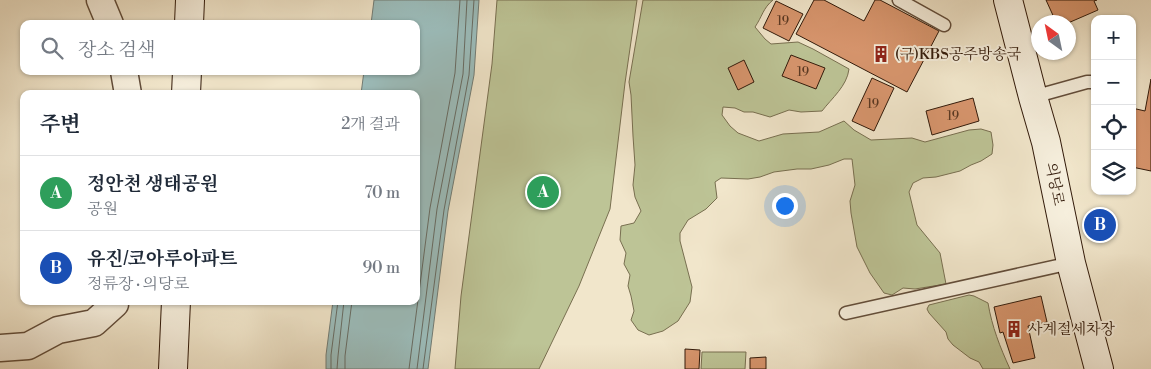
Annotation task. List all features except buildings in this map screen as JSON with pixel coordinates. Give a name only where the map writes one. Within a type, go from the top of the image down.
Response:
[{"type":"main road","points":[[189,20],[190,0]]},
{"type":"main road","name":"의당로","points":[[1008,0],[1046,142],[1071,263],[1099,369]]},
{"type":"main road","points":[[186,90],[187,75]]},
{"type":"main road","points":[[173,369],[176,305]]},
{"type":"street","points":[[100,0],[108,20]]},
{"type":"street","points":[[125,75],[127,90]]},
{"type":"street","points":[[0,348],[28,346],[58,330],[94,323],[114,305]]},
{"type":"lane","points":[[899,0],[944,25]]},
{"type":"lane","points":[[1033,97],[1091,82]]},
{"type":"lane","points":[[846,313],[1071,263]]},
{"type":"green space","points":[[497,0],[637,0],[610,209],[579,286],[539,369],[455,369],[461,296],[492,64]]},
{"type":"green space","points":[[643,0],[773,0],[765,9],[755,27],[765,39],[771,44],[798,42],[849,69],[848,75],[839,91],[822,111],[801,112],[789,110],[770,117],[753,112],[744,112],[735,108],[723,107],[722,115],[730,126],[738,133],[759,141],[783,134],[819,132],[844,121],[854,130],[871,140],[912,138],[925,142],[969,130],[981,129],[991,132],[992,154],[960,171],[923,178],[913,183],[909,192],[917,225],[940,253],[946,284],[915,289],[903,288],[892,295],[884,293],[870,273],[857,247],[850,201],[855,185],[852,159],[844,159],[811,169],[774,172],[748,179],[721,178],[715,182],[717,198],[706,209],[688,220],[680,233],[680,241],[692,287],[690,302],[678,321],[663,331],[649,335],[638,330],[631,320],[634,311],[628,286],[630,275],[624,264],[626,253],[620,240],[621,226],[634,223],[641,211],[635,197],[633,185],[635,165],[629,82]]},
{"type":"green space","points":[[969,295],[988,303],[997,337],[1010,369],[983,369],[979,362],[970,358],[953,345],[948,339],[946,332],[927,309],[929,305]]},
{"type":"green space","points":[[702,352],[746,352],[745,369],[701,369]]},
{"type":"water","points":[[374,0],[479,0],[474,75],[448,211],[428,369],[326,369],[332,305],[420,305],[420,90],[362,90],[363,75],[420,75],[420,20],[372,20]]},
{"type":"place","name":"(구)KBS공주방송국","points":[[881,54]]},
{"type":"place","name":"정안천 생태공원","points":[[543,192]]},
{"type":"place","name":"유진/코아루아파트","points":[[1100,225]]},
{"type":"place","name":"사계절세차장","points":[[1014,329]]}]
